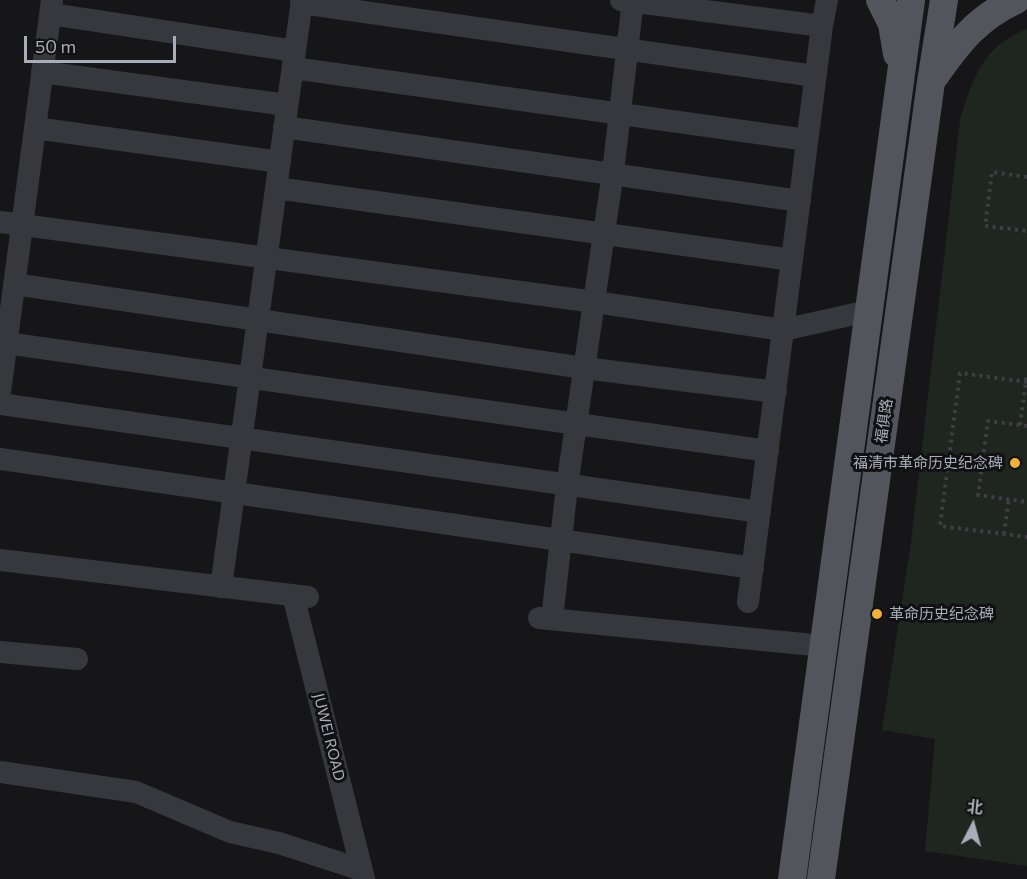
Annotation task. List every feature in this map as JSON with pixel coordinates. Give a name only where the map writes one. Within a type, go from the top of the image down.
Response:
[{"type":"main road","points":[[880,0],[892,24],[901,76]]},
{"type":"main road","name":"福俱路","points":[[792,879],[910,0]]},
{"type":"main road","name":"福俱路","points":[[821,879],[944,0]]},
{"type":"main road","points":[[931,82],[958,43],[981,20],[1016,0]]},
{"type":"street","points":[[748,602],[826,0]]},
{"type":"street","points":[[822,26],[629,1],[627,51],[605,233],[567,486],[561,542],[545,619],[824,646]]},
{"type":"street","points":[[0,560],[221,588],[302,2],[627,51],[815,76]]},
{"type":"street","points":[[0,392],[14,284],[11,223],[34,128],[51,7],[294,59],[620,115],[807,140]]},
{"type":"street","points":[[42,72],[287,105]]},
{"type":"street","points":[[284,127],[613,172],[800,201]]},
{"type":"street","points":[[34,128],[280,162]]},
{"type":"street","points":[[276,188],[792,260]]},
{"type":"street","points":[[11,223],[595,302],[783,330],[868,311]]},
{"type":"street","points":[[14,284],[584,368],[776,392]]},
{"type":"street","points":[[6,343],[768,451]]},
{"type":"street","points":[[0,404],[760,512]]},
{"type":"street","points":[[0,459],[235,491],[561,542],[753,568]]},
{"type":"street","name":"JUWEI ROAD","points":[[221,588],[301,596],[363,875]]},
{"type":"street","points":[[0,652],[77,659]]},
{"type":"street","points":[[0,772],[136,792],[230,832],[279,843],[363,875]]},
{"type":"path","points":[[1027,177],[992,172],[985,226],[1027,231]]},
{"type":"path","points":[[1027,382],[960,373],[940,526],[1027,537]]},
{"type":"path","points":[[1020,425],[1027,373]]},
{"type":"path","points":[[1027,426],[988,421],[978,495],[1027,502]]},
{"type":"path","points":[[949,456],[983,460]]},
{"type":"path","points":[[1004,534],[1009,499]]},
{"type":"shaded area","points":[[1027,29],[1027,866],[925,851],[935,739],[882,730],[911,542],[960,120],[975,77],[990,54],[1000,44]]},
{"type":"place","name":"福清市革命历史纪念碑","points":[[1015,463]]},
{"type":"place","name":"革命历史纪念碑","points":[[877,614]]}]
